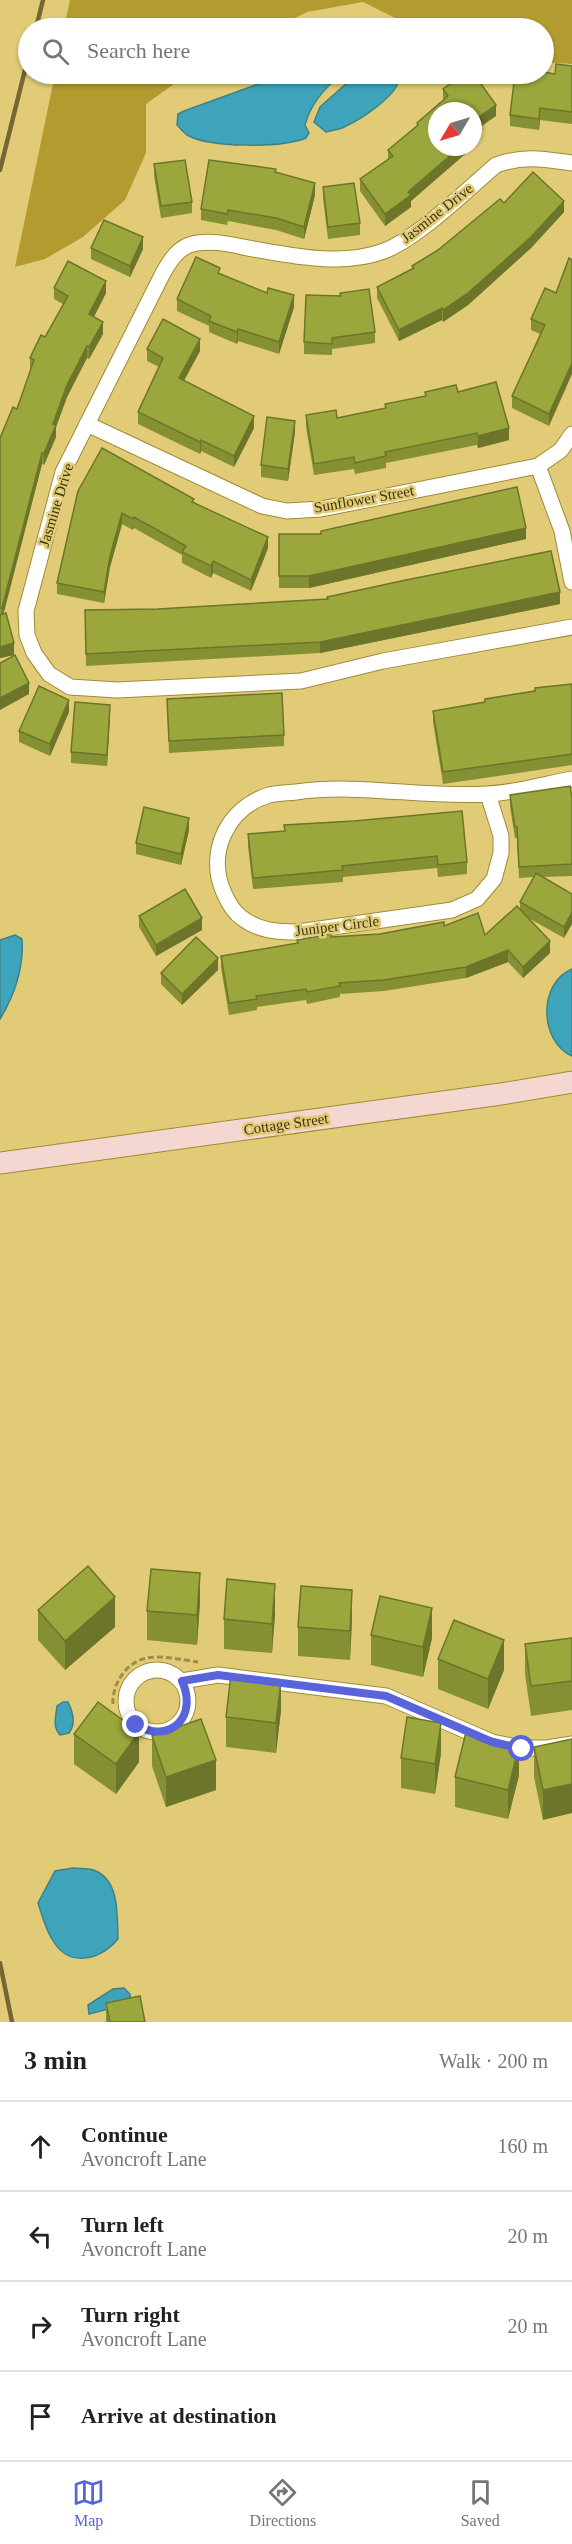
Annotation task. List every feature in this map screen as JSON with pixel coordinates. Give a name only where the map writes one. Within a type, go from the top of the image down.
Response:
[{"type":"street","name":"Jasmine Drive","points":[[572,163],[529,157],[512,159],[496,165],[409,238],[383,252],[349,258],[307,258],[224,244],[202,242],[186,246],[172,258],[162,275],[63,472],[26,611],[27,635],[34,653],[49,674],[70,687],[117,690],[301,681],[383,661],[572,627]]},
{"type":"street","name":"Sunflower Street","points":[[87,424],[262,506],[287,511],[321,509],[538,466],[561,450],[572,434]]},
{"type":"street","points":[[538,466],[562,531],[572,582]]},
{"type":"street","name":"Juniper Circle","points":[[488,794],[501,836],[501,853],[494,879],[477,899],[452,910],[298,932],[273,932],[252,925],[240,917],[229,904],[219,881],[216,857],[224,831],[234,818],[250,805],[269,795],[327,788],[488,794],[572,779]]},
{"type":"street","name":"Cottage Street","points":[[0,1163],[501,1095],[572,1082]]},
{"type":"street","points":[[182,1681],[188,1701],[187,1711],[182,1720],[174,1727],[155,1732],[136,1725],[130,1717],[126,1697],[135,1678],[154,1670],[164,1670],[182,1681],[218,1675],[375,1694],[408,1704],[492,1742],[522,1749],[572,1744]]},
{"type":"shaded area","points":[[70,0],[572,0],[572,64],[554,63],[554,18],[395,18],[363,2],[307,12],[295,18],[66,18]]},
{"type":"shaded area","points":[[53,84],[174,84],[146,104],[146,153],[125,200],[83,237],[45,259],[15,267]]},
{"type":"water","points":[[258,84],[330,84],[315,103],[308,117],[305,125],[309,133],[306,138],[281,144],[228,144],[198,139],[187,135],[177,125],[178,114]]},
{"type":"water","points":[[346,84],[398,84],[379,105],[342,128],[326,132],[314,122],[320,107]]},
{"type":"water","points":[[15,935],[22,939],[22,960],[14,990],[0,1019],[0,940]]},
{"type":"water","points":[[572,969],[572,1056],[561,1049],[553,1038],[547,1012],[548,999],[553,986],[561,976]]},
{"type":"water","points":[[68,1702],[73,1722],[69,1733],[60,1735],[55,1725],[55,1718],[57,1706]]},
{"type":"water","points":[[73,1868],[94,1870],[104,1876],[116,1901],[118,1939],[102,1952],[84,1958],[75,1958],[59,1948],[47,1930],[38,1903],[55,1871]]},
{"type":"water","points":[[124,1988],[130,1994],[131,2003],[89,2014],[88,2005],[113,1989]]},
{"type":"building","points":[[556,64],[572,66],[572,112],[540,108],[539,119],[510,115],[514,84],[554,84]]},
{"type":"building","points":[[450,84],[481,84],[496,105],[482,115],[482,102],[441,102],[448,96],[443,89]]},
{"type":"building","points":[[428,113],[428,156],[450,156],[408,192],[411,195],[385,214],[360,179],[393,156],[388,150],[418,125],[417,123]]},
{"type":"building","points":[[185,160],[192,202],[161,206],[154,164]]},
{"type":"building","points":[[209,160],[276,169],[275,172],[315,183],[304,227],[276,218],[228,210],[227,214],[201,209]]},
{"type":"building","points":[[533,172],[564,201],[531,237],[468,293],[443,310],[442,308],[399,330],[377,287],[414,268],[412,266],[438,250],[500,199],[504,203]]},
{"type":"building","points":[[354,183],[360,223],[328,227],[323,187]]},
{"type":"building","points":[[104,220],[143,237],[130,266],[91,248]]},
{"type":"building","points":[[196,257],[220,268],[218,273],[267,293],[268,288],[294,295],[279,342],[238,329],[237,332],[209,321],[211,316],[177,299]]},
{"type":"building","points":[[569,258],[572,260],[572,363],[549,414],[512,396],[545,325],[531,319],[545,288],[556,293]]},
{"type":"building","points":[[68,261],[106,281],[89,314],[103,322],[89,347],[87,346],[67,385],[53,424],[56,425],[42,453],[2,608],[0,608],[0,438],[13,407],[17,409],[34,360],[30,358],[41,335],[45,337],[68,296],[54,288]]},
{"type":"building","points":[[369,289],[375,332],[332,338],[332,344],[304,342],[306,295],[341,296],[340,293]]},
{"type":"building","points":[[163,319],[200,339],[179,378],[254,416],[234,456],[138,412],[163,358],[147,349]]},
{"type":"building","points":[[496,382],[509,428],[478,436],[477,433],[385,452],[386,456],[355,463],[354,457],[314,464],[306,415],[336,410],[337,418],[386,408],[385,404],[426,396],[425,392],[456,385],[458,392]]},
{"type":"building","points":[[267,417],[295,421],[288,469],[261,465]]},
{"type":"building","points":[[102,448],[194,499],[192,502],[268,537],[251,580],[213,561],[211,566],[182,552],[186,546],[134,517],[133,519],[122,513],[110,556],[104,592],[57,583],[78,491]]},
{"type":"building","points":[[517,487],[526,528],[309,576],[279,576],[279,534],[321,534],[321,531]]},
{"type":"building","points":[[551,551],[560,592],[320,642],[86,654],[85,610],[158,609],[328,599],[327,597]]},
{"type":"building","points":[[6,613],[14,643],[0,647],[0,615]]},
{"type":"building","points":[[15,655],[29,683],[0,698],[0,663]]},
{"type":"building","points":[[572,684],[572,754],[443,772],[433,711],[535,691],[535,688]]},
{"type":"building","points":[[39,686],[69,700],[50,744],[19,731]]},
{"type":"building","points":[[282,693],[284,735],[169,741],[167,699]]},
{"type":"building","points":[[75,702],[110,705],[107,755],[71,752]]},
{"type":"building","points":[[570,786],[572,864],[519,867],[517,827],[515,827],[510,795]]},
{"type":"building","points":[[144,807],[189,818],[181,854],[136,843]]},
{"type":"building","points":[[462,811],[467,862],[438,865],[437,856],[342,866],[343,870],[253,878],[248,834],[285,831],[284,825]]},
{"type":"building","points":[[536,873],[572,894],[572,912],[564,927],[520,902]]},
{"type":"building","points":[[185,889],[202,918],[156,945],[139,916]]},
{"type":"building","points":[[517,906],[550,941],[523,967],[508,950],[466,967],[384,980],[339,983],[340,986],[307,992],[306,989],[256,996],[257,999],[229,1003],[221,956],[298,943],[297,940],[331,934],[331,937],[380,934],[444,922],[444,926],[478,913],[485,935]]},
{"type":"building","points":[[196,937],[218,958],[182,994],[161,973]]},
{"type":"building","points":[[88,1566],[115,1597],[65,1641],[38,1610]]},
{"type":"building","points":[[151,1569],[200,1573],[197,1615],[147,1611]]},
{"type":"building","points":[[227,1579],[275,1584],[272,1624],[224,1619]]},
{"type":"building","points":[[301,1586],[352,1590],[350,1631],[298,1627]]},
{"type":"building","points":[[380,1596],[432,1608],[423,1647],[371,1635]]},
{"type":"building","points":[[454,1620],[504,1640],[488,1679],[438,1659]]},
{"type":"building","points":[[572,1638],[572,1681],[531,1686],[525,1644]]},
{"type":"building","points":[[231,1674],[281,1680],[276,1723],[226,1717]]},
{"type":"building","points":[[98,1702],[139,1732],[116,1764],[74,1734]]},
{"type":"building","points":[[407,1717],[441,1723],[435,1764],[401,1758]]},
{"type":"building","points":[[201,1719],[216,1760],[166,1777],[152,1736]]},
{"type":"building","points":[[466,1732],[519,1745],[508,1790],[455,1777]]},
{"type":"building","points":[[572,1739],[572,1784],[543,1790],[534,1747]]},
{"type":"building","points":[[140,1996],[145,2022],[110,2022],[106,2003]]},
{"type":"railway","points":[[38,18],[43,0]]},
{"type":"railway","points":[[0,170],[22,84]]},
{"type":"railway","points":[[0,1963],[12,2022]]},
{"type":"route","points":[[136,1725],[155,1732],[174,1727],[187,1711],[188,1701],[182,1681],[218,1675],[386,1696],[492,1742],[522,1749]]}]
